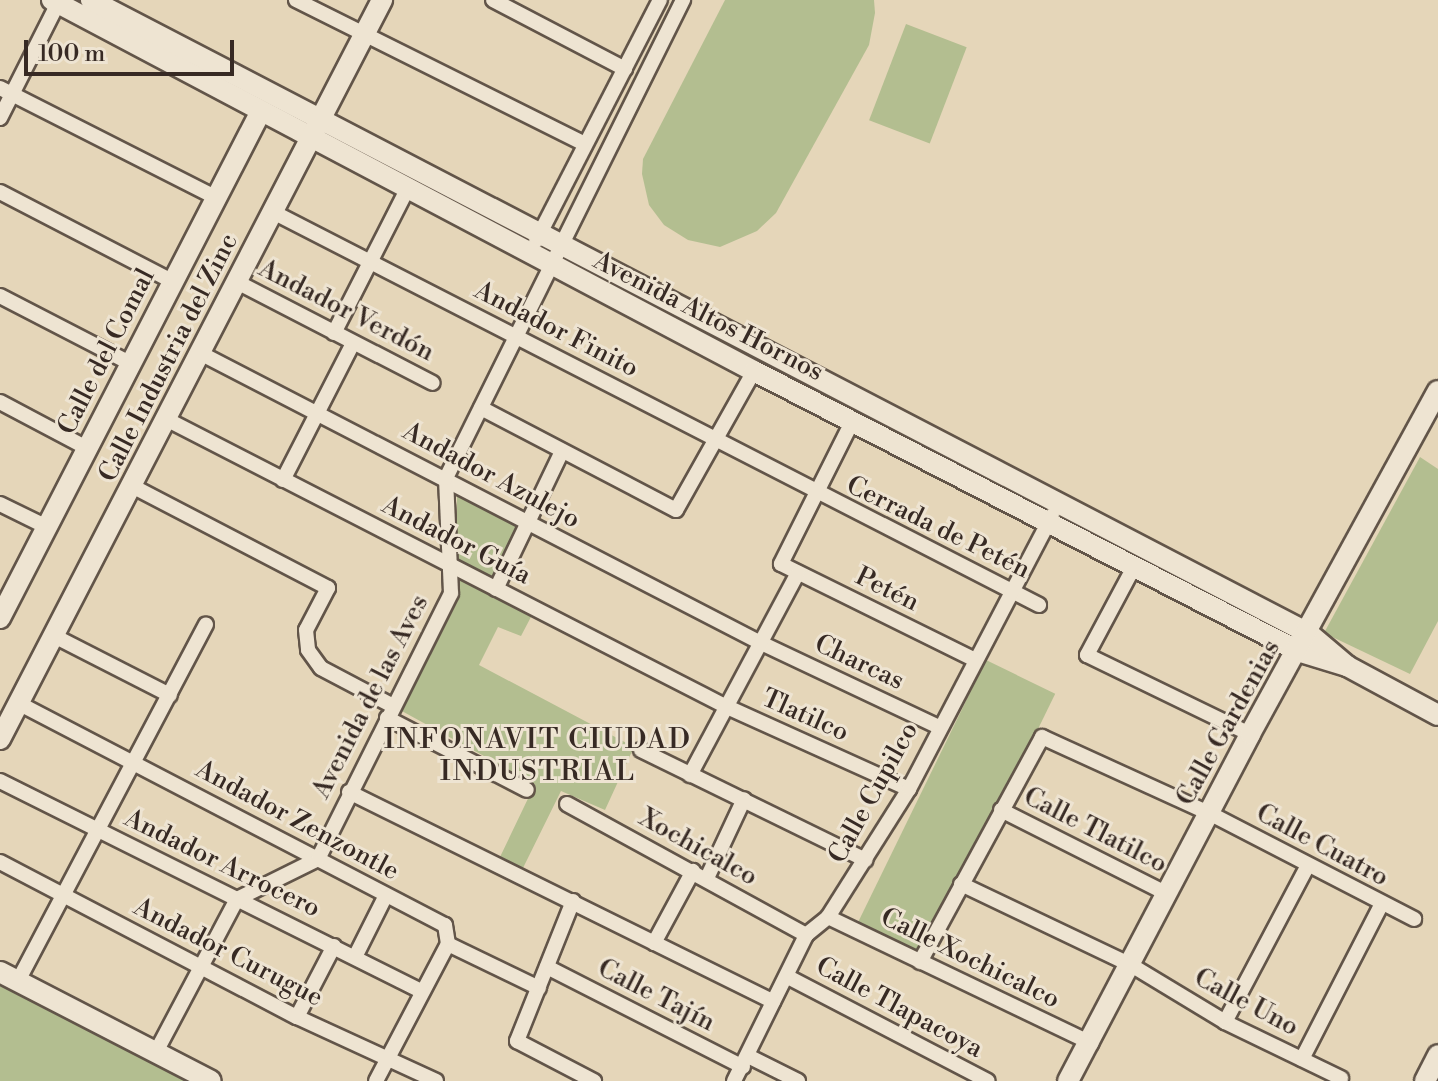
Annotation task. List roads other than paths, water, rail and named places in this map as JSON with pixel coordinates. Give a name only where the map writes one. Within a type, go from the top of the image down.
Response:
[{"type":"street","name":"Avenida Altos Hornos","points":[[91,0],[265,103]]},
{"type":"street","points":[[296,0],[585,144]]},
{"type":"street","name":"Calle Industria del Zinc","points":[[0,739],[382,0]]},
{"type":"street","points":[[493,0],[625,69]]},
{"type":"street","points":[[529,254],[660,0]]},
{"type":"street","name":"Avenida de las Aves","points":[[318,859],[451,593],[446,478],[683,0]]},
{"type":"street","name":"Avenida Altos Hornos","points":[[55,2],[539,234],[1053,513],[1438,715]]},
{"type":"street","points":[[0,118],[6,91],[55,2]]},
{"type":"street","points":[[6,91],[215,197]]},
{"type":"street","name":"Calle del Comal","points":[[0,617],[265,103]]},
{"type":"street","name":"Avenida Altos Hornos","points":[[316,129],[407,190],[754,371],[1053,513],[1135,565],[1303,642]]},
{"type":"street","points":[[334,333],[407,190]]},
{"type":"street","points":[[0,192],[172,281]]},
{"type":"street","name":"Andador Finito","points":[[273,212],[517,336],[815,495]]},
{"type":"street","name":"Andador Verdón","points":[[237,282],[433,383]]},
{"type":"street","points":[[0,296],[130,363]]},
{"type":"street","points":[[283,480],[353,343]]},
{"type":"street","name":"Andador Azulejo","points":[[200,353],[759,642]]},
{"type":"street","points":[[481,408],[676,510],[754,371]]},
{"type":"street","name":"Calle Gardenias","points":[[1068,1081],[1091,1043],[1250,734],[1438,391]]},
{"type":"street","points":[[0,402],[87,448]]},
{"type":"street","name":"Andador Guía","points":[[166,419],[725,706]]},
{"type":"street","points":[[815,495],[853,420]]},
{"type":"street","points":[[496,589],[562,451]]},
{"type":"street","points":[[132,486],[328,588],[306,630],[308,650],[321,668],[390,712],[527,790]]},
{"type":"street","name":"Petén","points":[[815,495],[781,564],[973,659]]},
{"type":"street","name":"Cerrada de Petén","points":[[815,495],[1039,605]]},
{"type":"street","points":[[0,504],[47,527]]},
{"type":"street","name":"Calle Cupilco","points":[[734,1081],[788,977],[806,935],[828,917],[909,789],[973,659],[1053,513]]},
{"type":"street","points":[[1135,565],[1087,655],[1250,734]]},
{"type":"street","points":[[690,775],[798,573]]},
{"type":"street","points":[[206,625],[62,894],[9,976],[211,1081]]},
{"type":"street","points":[[54,636],[170,695]]},
{"type":"street","name":"Charcas","points":[[759,642],[939,727]]},
{"type":"street","name":"Andador Zenzontle","points":[[20,704],[445,925],[448,944],[539,988]]},
{"type":"street","name":"Tlatilco","points":[[725,706],[909,789]]},
{"type":"street","name":"Calle Cuatro","points":[[1001,810],[1042,737],[1209,813],[1307,867],[1414,919]]},
{"type":"street","points":[[641,750],[866,860]]},
{"type":"street","name":"Andador Arrocero","points":[[0,781],[422,991]]},
{"type":"street","points":[[349,792],[773,1002]]},
{"type":"street","points":[[707,878],[744,799]]},
{"type":"street","name":"Xochicalco","points":[[567,804],[806,935]]},
{"type":"street","points":[[920,962],[1001,810]]},
{"type":"street","name":"Calle Tlatilco","points":[[1001,810],[1167,894]]},
{"type":"street","points":[[156,1052],[237,899],[318,859]]},
{"type":"street","name":"Andador Curugue","points":[[0,862],[297,1017],[436,1081]]},
{"type":"street","points":[[1225,1022],[1307,867]]},
{"type":"street","points":[[654,943],[693,871]]},
{"type":"street","name":"Calle Uno","points":[[961,884],[1131,965],[1225,1022],[1341,1078]]},
{"type":"street","points":[[355,957],[386,895]]},
{"type":"street","points":[[573,901],[517,1041],[594,1081]]},
{"type":"street","points":[[1302,1059],[1381,905]]},
{"type":"street","name":"Calle Xochicalco","points":[[828,917],[1091,1043]]},
{"type":"street","points":[[376,1081],[448,944]]},
{"type":"street","points":[[297,1017],[334,946]]},
{"type":"street","name":"Calle Tajín","points":[[547,967],[745,1062],[798,1081]]},
{"type":"street","name":"Calle Tlapacoya","points":[[788,977],[988,1081]]},
{"type":"street","points":[[1425,1081],[1438,1055]]},
{"type":"district","name":"INFONAVIT CIUDAD INDUSTRIAL","points":[[538,756]]}]
